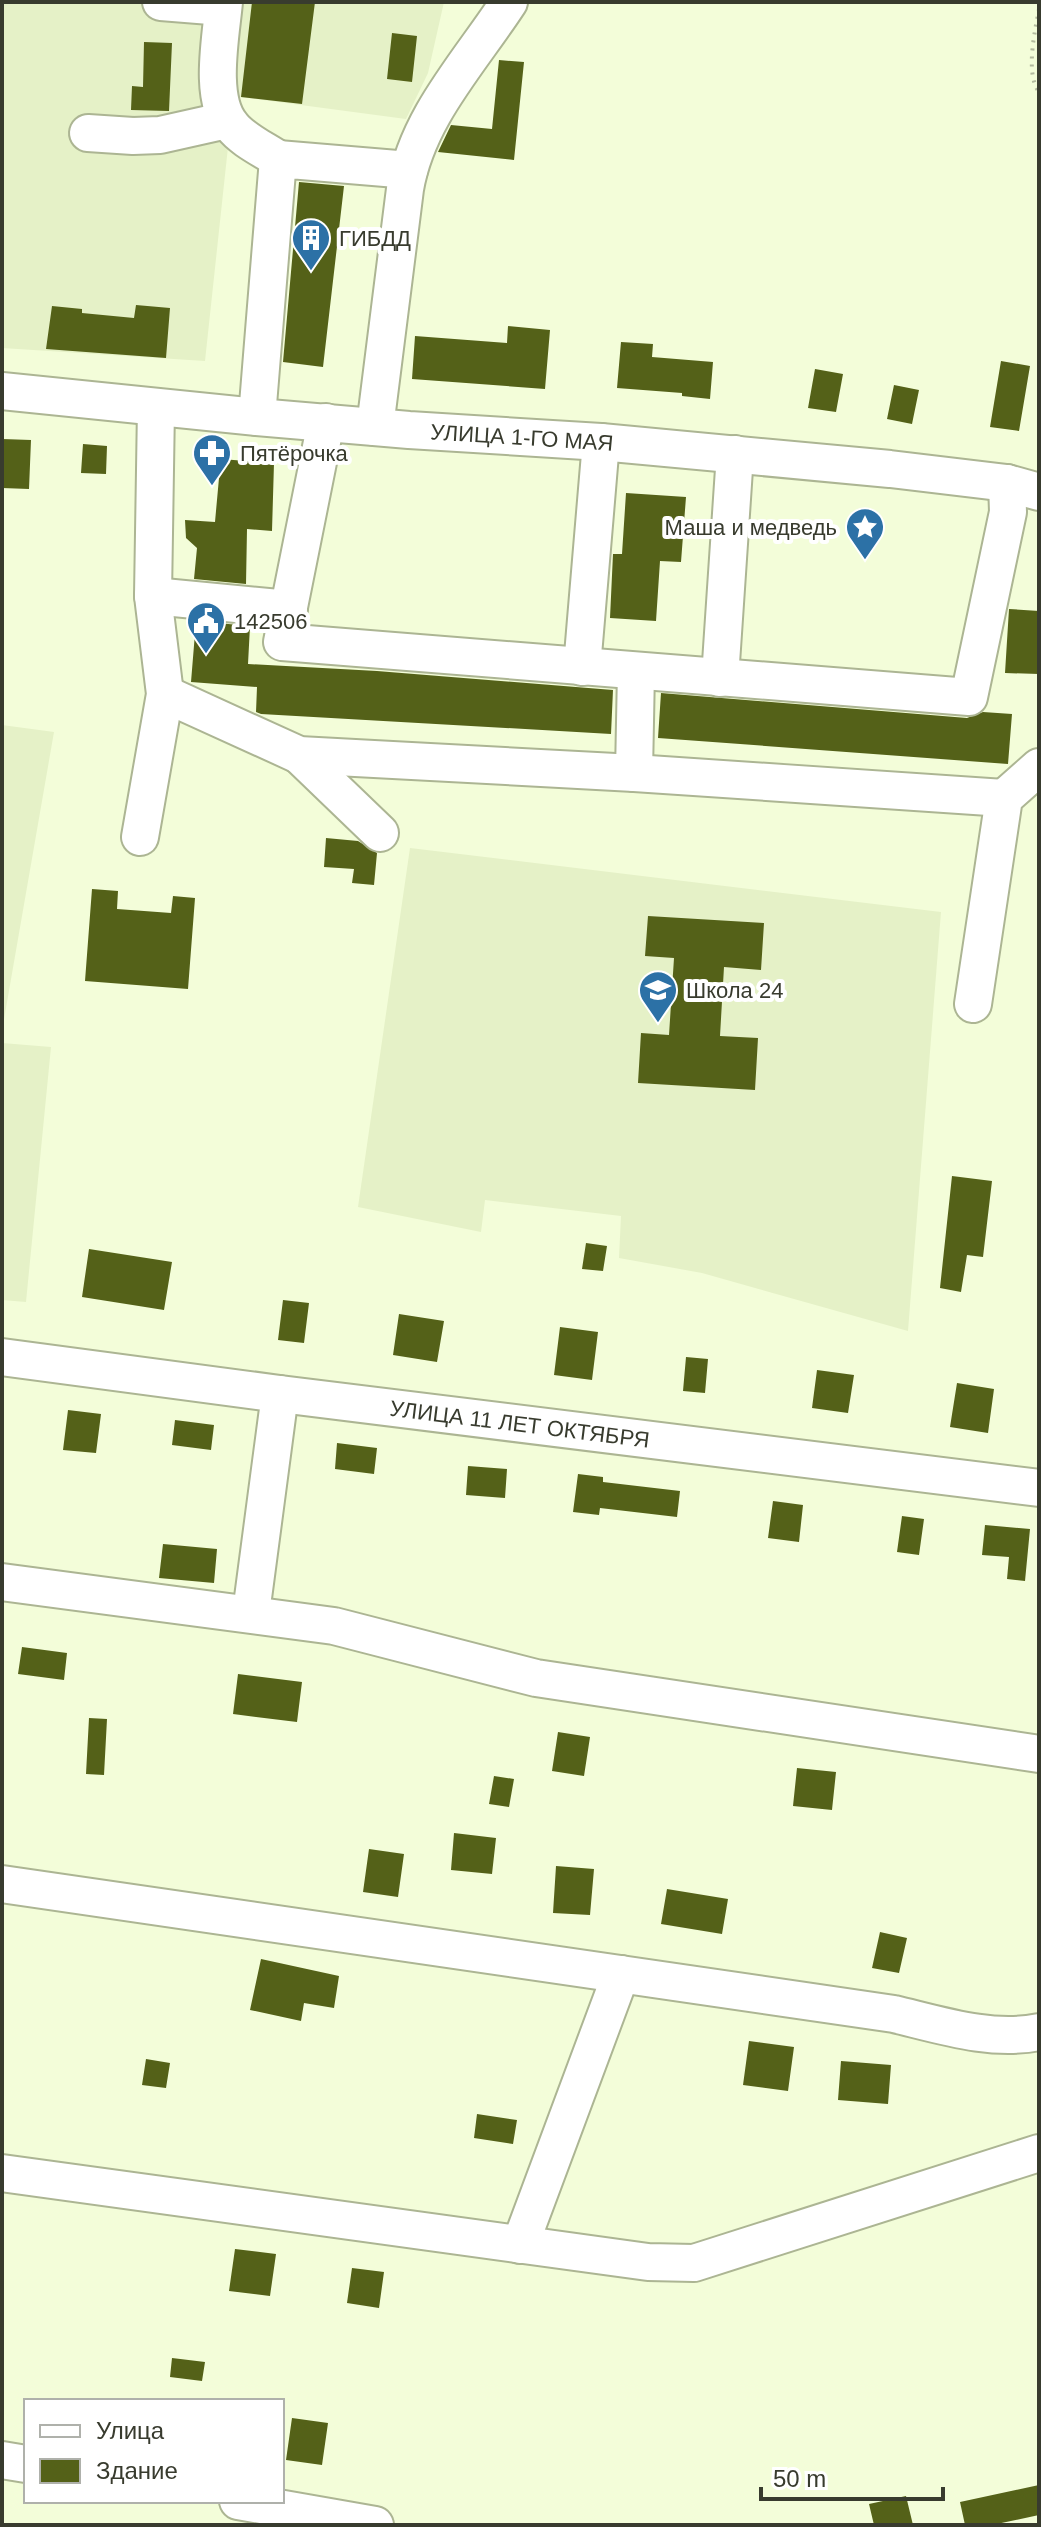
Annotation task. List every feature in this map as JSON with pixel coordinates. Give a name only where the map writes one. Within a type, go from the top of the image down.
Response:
[{"type":"street","points":[[161,2],[224,4],[218,86],[227,120],[234,129],[278,159],[409,170]]},
{"type":"street","points":[[375,427],[409,170],[416,147],[432,115],[509,2]]},
{"type":"street","points":[[88,133],[160,135],[227,120]]},
{"type":"street","points":[[257,417],[278,159]]},
{"type":"street","name":"УЛИЦА 1-ГО МАЯ","points":[[2,391],[257,417],[735,454],[1023,488]]},
{"type":"street","points":[[140,837],[165,694],[153,596],[156,407]]},
{"type":"street","points":[[326,422],[282,642],[969,697],[1008,512],[1023,488]]},
{"type":"street","points":[[582,667],[601,442]]},
{"type":"street","points":[[720,678],[735,454]]},
{"type":"street","points":[[153,596],[289,609]]},
{"type":"street","points":[[634,773],[636,671]]},
{"type":"street","points":[[165,694],[299,755],[380,833]]},
{"type":"street","points":[[299,755],[634,773],[1004,798]]},
{"type":"street","points":[[973,1004],[1004,798],[1039,767]]},
{"type":"street","name":"УЛИЦА 11 ЛЕТ ОКТЯБРЯ","points":[[2,1357],[1039,1488]]},
{"type":"street","points":[[251,1613],[280,1394]]},
{"type":"street","points":[[2,1582],[251,1613],[383,1637],[466,1662],[536,1678],[1039,1754]]},
{"type":"street","points":[[2,1884],[894,2014],[968,2031],[1022,2036],[1039,2032]]},
{"type":"street","points":[[520,2245],[621,1974]]},
{"type":"street","points":[[2,2173],[648,2262],[694,2263],[1039,2153]]},
{"type":"street","points":[[2,2460],[24,2464]]},
{"type":"street","points":[[249,2503],[375,2525]]},
{"type":"path","points":[[1039,9],[1032,52],[1034,86],[1039,92]]},
{"type":"shaded area","points":[[2,2],[444,2],[428,73],[406,119],[240,97],[228,147],[205,361],[2,348]]},
{"type":"shaded area","points":[[2,725],[54,732],[2,1031]]},
{"type":"shaded area","name":"Школа 24","points":[[410,848],[941,912],[908,1331],[702,1273],[619,1258],[621,1216],[485,1200],[481,1232],[358,1207]]},
{"type":"shaded area","points":[[2,1043],[51,1047],[26,1302],[2,1300]]},
{"type":"building","points":[[252,2],[315,2],[302,104],[241,97]]},
{"type":"building","points":[[392,33],[417,36],[412,82],[387,79]]},
{"type":"building","points":[[144,42],[172,43],[169,111],[131,110],[132,86],[143,87]]},
{"type":"building","points":[[499,60],[524,62],[514,160],[438,152],[451,125],[492,129]]},
{"type":"building","name":"ГИБДД","points":[[299,182],[344,186],[323,367],[283,362]]},
{"type":"building","points":[[136,305],[170,308],[166,358],[46,349],[52,306],[82,309],[82,313],[134,318]]},
{"type":"building","points":[[508,326],[550,330],[545,389],[412,379],[415,336],[507,343]]},
{"type":"building","points":[[621,342],[653,344],[652,357],[713,362],[710,399],[682,396],[682,393],[617,388]]},
{"type":"building","points":[[1001,361],[1030,366],[1019,431],[990,427]]},
{"type":"building","points":[[815,369],[843,374],[836,412],[808,408]]},
{"type":"building","points":[[894,385],[919,390],[912,424],[887,419]]},
{"type":"building","points":[[2,439],[31,440],[29,489],[2,488]]},
{"type":"building","points":[[83,444],[107,446],[106,474],[81,473]]},
{"type":"building","points":[[208,458],[274,463],[272,531],[247,529],[246,584],[194,579],[197,548],[186,538],[185,520],[215,522],[219,478],[207,478]]},
{"type":"building","points":[[626,493],[686,497],[681,562],[660,561],[656,621],[610,618],[613,554],[622,554]]},
{"type":"building","points":[[1009,609],[1039,611],[1039,674],[1005,673]]},
{"type":"building","points":[[196,621],[250,626],[248,664],[613,690],[611,734],[261,714],[256,712],[257,687],[191,682]]},
{"type":"building","points":[[661,693],[967,718],[983,712],[1012,714],[1008,764],[658,738]]},
{"type":"building","points":[[326,838],[358,841],[377,853],[374,885],[352,883],[354,869],[324,867]]},
{"type":"building","points":[[92,889],[118,891],[117,909],[171,913],[173,896],[195,898],[188,989],[85,981]]},
{"type":"building","points":[[648,916],[764,923],[761,970],[724,967],[720,1036],[758,1038],[755,1090],[638,1083],[641,1033],[669,1035],[674,958],[645,956]]},
{"type":"building","points":[[952,1176],[992,1181],[983,1257],[967,1255],[961,1292],[940,1288]]},
{"type":"building","points":[[586,1243],[607,1246],[603,1271],[582,1269]]},
{"type":"building","points":[[89,1249],[172,1262],[164,1310],[82,1297]]},
{"type":"building","points":[[283,1300],[309,1303],[304,1343],[278,1340]]},
{"type":"building","points":[[399,1314],[444,1321],[437,1362],[393,1355]]},
{"type":"building","points":[[560,1327],[598,1332],[592,1380],[554,1375]]},
{"type":"building","points":[[686,1357],[708,1359],[705,1393],[683,1391]]},
{"type":"building","points":[[817,1370],[854,1375],[848,1413],[812,1408]]},
{"type":"building","points":[[957,1383],[994,1389],[988,1433],[950,1427]]},
{"type":"building","points":[[68,1410],[101,1414],[96,1453],[63,1450]]},
{"type":"building","points":[[175,1420],[214,1425],[211,1450],[172,1445]]},
{"type":"building","points":[[337,1443],[377,1448],[374,1474],[335,1469]]},
{"type":"building","points":[[468,1466],[507,1469],[505,1498],[466,1495]]},
{"type":"building","points":[[578,1474],[603,1477],[603,1482],[680,1491],[677,1517],[600,1508],[599,1515],[573,1512]]},
{"type":"building","points":[[773,1501],[803,1505],[799,1542],[768,1538]]},
{"type":"building","points":[[902,1516],[924,1519],[919,1555],[897,1552]]},
{"type":"building","points":[[985,1525],[1030,1529],[1025,1581],[1007,1579],[1009,1557],[982,1555]]},
{"type":"building","points":[[163,1544],[217,1549],[214,1583],[159,1578]]},
{"type":"building","points":[[22,1647],[67,1653],[64,1680],[18,1674]]},
{"type":"building","points":[[238,1674],[302,1682],[297,1722],[233,1714]]},
{"type":"building","points":[[89,1718],[107,1719],[104,1775],[86,1774]]},
{"type":"building","points":[[558,1732],[590,1737],[584,1776],[552,1771]]},
{"type":"building","points":[[797,1768],[836,1772],[832,1810],[793,1806]]},
{"type":"building","points":[[494,1776],[514,1779],[509,1807],[489,1804]]},
{"type":"building","points":[[454,1833],[496,1838],[492,1874],[451,1870]]},
{"type":"building","points":[[369,1849],[404,1854],[398,1897],[363,1892]]},
{"type":"building","points":[[556,1866],[594,1869],[590,1915],[553,1913]]},
{"type":"building","points":[[667,1889],[728,1899],[722,1934],[661,1924]]},
{"type":"building","points":[[880,1932],[907,1938],[899,1973],[872,1968]]},
{"type":"building","points":[[261,1959],[339,1976],[334,2008],[304,2003],[301,2021],[250,2010]]},
{"type":"building","points":[[749,2041],[794,2047],[788,2091],[743,2085]]},
{"type":"building","points":[[146,2059],[170,2063],[166,2088],[142,2085]]},
{"type":"building","points":[[841,2061],[891,2065],[888,2104],[838,2100]]},
{"type":"building","points":[[477,2114],[517,2120],[513,2144],[474,2138]]},
{"type":"building","points":[[235,2249],[276,2254],[270,2296],[229,2291]]},
{"type":"building","points":[[352,2268],[384,2272],[379,2308],[347,2303]]},
{"type":"building","points":[[172,2358],[205,2362],[202,2381],[170,2377]]},
{"type":"building","points":[[292,2418],[328,2423],[322,2465],[286,2460]]},
{"type":"building","points":[[1039,2485],[1039,2515],[992,2525],[965,2525],[960,2502]]},
{"type":"building","points":[[906,2496],[913,2525],[874,2525],[869,2504]]},
{"type":"place","name":"ГИБДД","points":[[311,272]]},
{"type":"place","name":"Пятёрочка","points":[[212,487]]},
{"type":"place","name":"Маша и медведь","points":[[865,561]]},
{"type":"place","name":"142506","points":[[206,655]]},
{"type":"place","name":"Школа 24","points":[[658,1024]]}]
